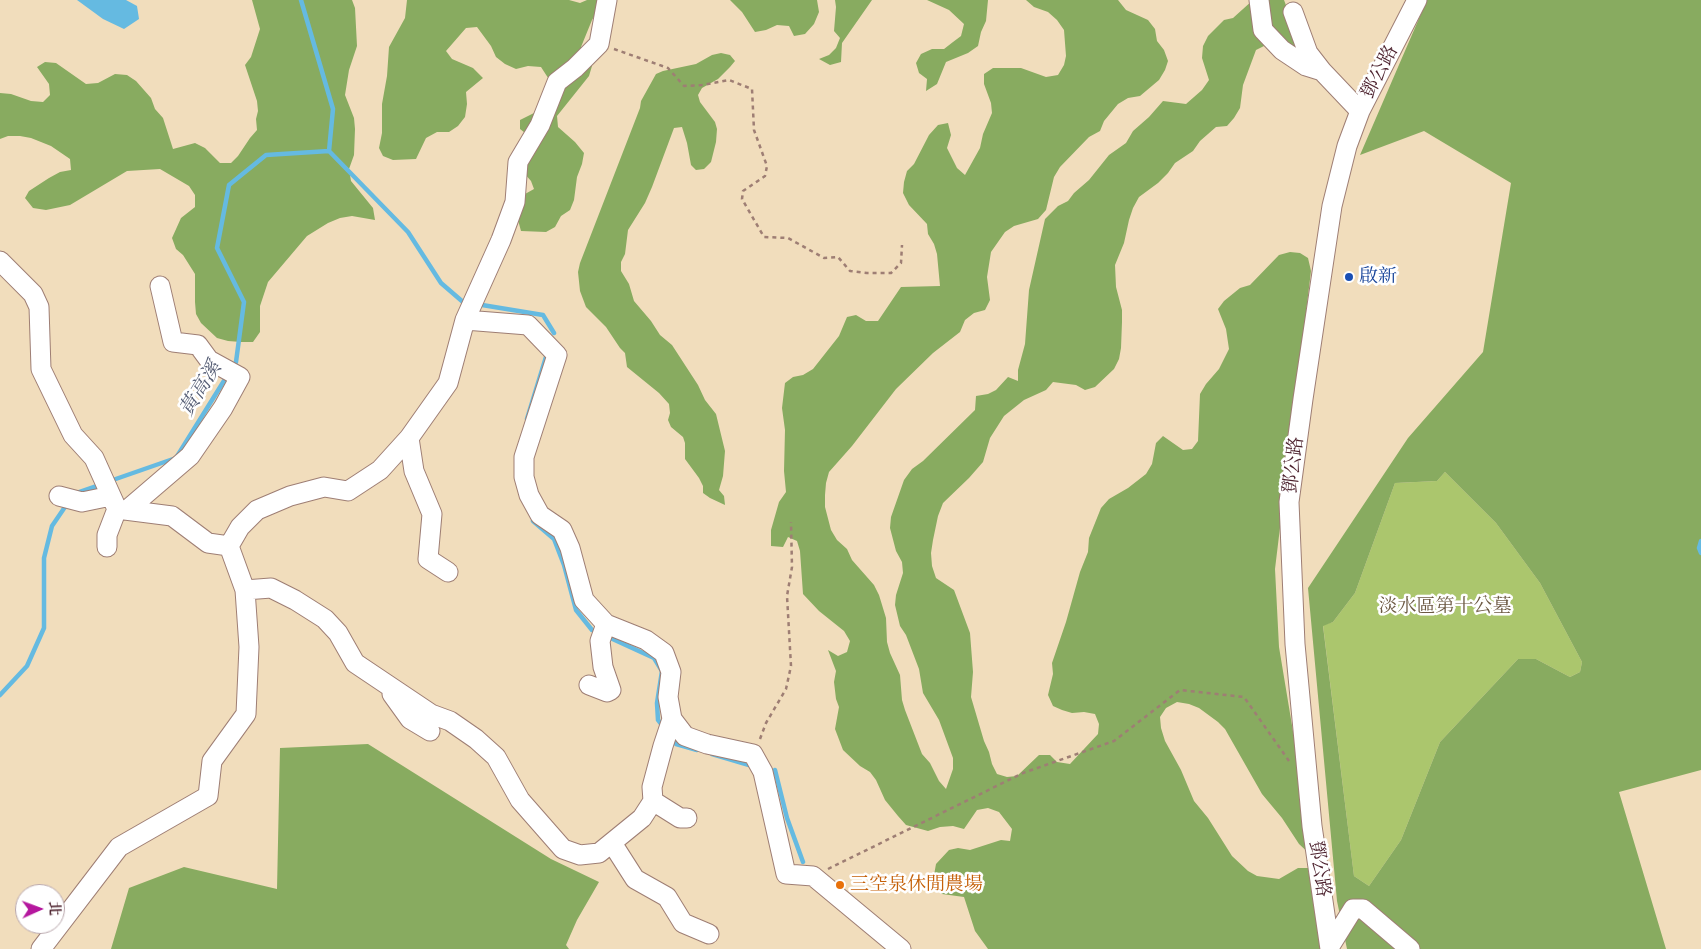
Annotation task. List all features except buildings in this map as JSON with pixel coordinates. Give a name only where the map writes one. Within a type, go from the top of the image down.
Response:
[{"type":"street","points":[[229,546],[240,527],[257,510],[290,496],[324,487],[348,490],[380,470],[409,438],[448,383],[464,320],[501,240],[515,202],[518,162],[540,125],[557,82],[599,44],[607,0]]},
{"type":"street","points":[[1259,0],[1263,30],[1282,50],[1306,66],[1322,71]]},
{"type":"street","name":"鄧公路","points":[[1330,947],[1312,826],[1295,644],[1289,502],[1302,399],[1332,206],[1347,146],[1360,111],[1417,0]]},
{"type":"street","points":[[1293,12],[1308,53],[1322,71],[1360,111]]},
{"type":"street","points":[[0,262],[33,294],[39,307],[41,369],[73,435],[94,458],[118,505]]},
{"type":"street","points":[[107,548],[107,535],[118,505],[190,456],[223,408],[240,377],[209,360],[198,345],[173,342],[160,286]]},
{"type":"street","points":[[464,320],[528,325],[557,355],[524,457],[524,477],[529,495],[540,515],[562,530],[570,548],[584,600],[606,624],[646,640],[664,654],[671,672],[668,697],[672,719],[685,736],[707,744],[753,754],[762,772],[786,874],[814,876],[901,949]]},
{"type":"street","points":[[409,438],[414,471],[432,514],[428,559],[448,572]]},
{"type":"street","points":[[59,496],[82,502],[118,505],[172,516],[208,543],[229,546]]},
{"type":"street","points":[[41,949],[119,847],[208,796],[212,761],[246,714],[249,647],[245,590],[229,546]]},
{"type":"street","points":[[245,590],[271,588],[295,600],[325,619],[338,632],[355,663],[431,714],[450,721],[476,739],[496,757],[520,800],[563,848],[580,854],[599,853],[642,818],[653,801],[652,787],[662,746],[672,719]]},
{"type":"street","points":[[589,685],[607,692],[610,690],[600,641],[606,624]]},
{"type":"street","points":[[382,681],[410,719],[430,731]]},
{"type":"street","points":[[653,801],[680,818],[687,818]]},
{"type":"street","points":[[612,842],[635,879],[667,897],[683,923],[709,934]]},
{"type":"street","points":[[1330,947],[1353,909],[1363,909],[1410,949]]},
{"type":"path","points":[[599,44],[668,68],[684,86],[729,80],[752,89],[754,130],[767,166],[766,176],[743,191],[742,199],[764,237],[788,238],[824,258],[838,257],[850,271],[867,273],[891,272],[901,263],[902,245]]},
{"type":"path","points":[[753,754],[766,723],[786,689],[791,666],[787,596],[792,568],[791,522]]},
{"type":"path","points":[[814,876],[1023,773],[1114,741],[1180,690],[1244,697],[1293,768]]},
{"type":"green space","points":[[252,0],[352,0],[355,8],[357,46],[349,70],[345,95],[354,118],[355,129],[354,155],[349,169],[351,181],[373,208],[375,220],[352,216],[340,218],[307,236],[268,282],[260,306],[260,332],[253,342],[241,342],[217,338],[201,323],[196,314],[195,274],[183,255],[176,249],[172,238],[181,218],[195,207],[195,195],[189,186],[160,169],[127,171],[70,205],[46,210],[33,208],[25,198],[29,191],[60,172],[71,170],[70,159],[51,146],[31,138],[8,136],[0,139],[0,93],[43,102],[50,95],[49,84],[37,67],[45,62],[56,63],[86,84],[98,83],[115,74],[127,75],[136,81],[151,98],[155,109],[163,118],[173,149],[195,143],[205,148],[220,163],[231,163],[257,130],[257,101],[245,65],[251,57],[260,29]]},
{"type":"green space","points":[[407,0],[569,0],[580,3],[587,0],[604,0],[592,20],[581,47],[592,66],[589,76],[557,116],[558,127],[584,153],[577,177],[574,200],[570,210],[561,216],[555,227],[546,232],[521,231],[518,220],[525,194],[534,189],[531,181],[524,173],[529,136],[520,129],[520,120],[538,111],[552,84],[541,67],[528,66],[516,69],[505,64],[496,57],[491,46],[477,27],[466,28],[446,51],[452,59],[473,68],[483,78],[466,92],[465,117],[458,126],[449,132],[437,132],[426,138],[416,159],[393,160],[383,156],[379,148],[382,133],[382,104],[387,76],[389,47],[405,18]]},
{"type":"green space","points":[[730,0],[817,0],[819,12],[814,24],[805,34],[794,36],[789,26],[777,25],[755,32],[742,12]]},
{"type":"green space","points":[[835,0],[872,0],[842,43],[841,62],[830,65],[819,59],[829,55],[836,48],[840,38],[834,31]]},
{"type":"green space","points":[[927,0],[988,0],[986,21],[978,46],[968,53],[946,62],[937,84],[926,91],[927,79],[919,73],[916,63],[921,54],[932,49],[944,49],[961,36],[964,24],[949,10]]},
{"type":"green space","points":[[1026,0],[1118,0],[1126,10],[1148,20],[1155,29],[1157,41],[1164,50],[1168,61],[1165,70],[1159,80],[1140,96],[1128,98],[1118,104],[1104,121],[1100,131],[1089,137],[1060,167],[1054,177],[1046,210],[1038,219],[1014,226],[1005,232],[991,252],[987,277],[990,300],[985,310],[974,313],[965,320],[960,332],[933,353],[896,389],[852,446],[829,472],[826,483],[825,507],[831,530],[837,540],[847,549],[852,560],[874,585],[879,595],[886,618],[887,642],[900,675],[902,700],[905,710],[922,754],[930,763],[939,781],[946,789],[953,769],[953,758],[939,720],[923,693],[919,669],[906,635],[900,626],[895,605],[903,573],[902,562],[896,551],[890,528],[891,517],[904,480],[912,469],[923,461],[975,410],[976,396],[988,394],[996,390],[1008,377],[1018,381],[1018,370],[1025,344],[1029,290],[1045,219],[1058,206],[1068,201],[1089,180],[1109,155],[1126,143],[1133,131],[1163,101],[1186,104],[1202,90],[1209,80],[1202,58],[1203,46],[1208,36],[1224,20],[1233,18],[1253,0],[1284,0],[1290,16],[1296,52],[1268,44],[1256,50],[1243,85],[1240,108],[1234,118],[1227,126],[1216,127],[1200,141],[1193,151],[1175,163],[1158,183],[1139,197],[1133,208],[1124,243],[1115,265],[1116,287],[1122,310],[1122,322],[1121,348],[1119,359],[1114,369],[1095,387],[1085,390],[1076,385],[1053,382],[1046,390],[1024,400],[1004,416],[990,438],[983,462],[943,503],[938,516],[931,553],[932,566],[936,578],[954,590],[970,633],[973,672],[971,697],[984,741],[997,774],[1007,777],[1017,776],[1039,755],[1050,755],[1057,762],[1070,764],[1098,734],[1099,724],[1095,714],[1084,712],[1072,713],[1053,706],[1048,695],[1053,674],[1052,663],[1088,552],[1089,538],[1101,508],[1109,499],[1128,488],[1146,474],[1152,464],[1156,443],[1163,436],[1183,450],[1192,449],[1198,441],[1200,394],[1219,369],[1229,349],[1226,329],[1218,309],[1224,301],[1240,288],[1250,285],[1279,255],[1290,252],[1300,253],[1308,258],[1311,271],[1275,569],[1279,647],[1314,858],[1299,844],[1282,818],[1262,794],[1225,729],[1218,722],[1199,708],[1177,702],[1166,708],[1160,717],[1165,741],[1181,770],[1194,801],[1208,818],[1232,856],[1248,871],[1257,876],[1279,879],[1298,868],[1308,868],[1321,949],[988,949],[975,931],[964,897],[942,894],[934,886],[936,864],[949,850],[958,848],[970,850],[1001,840],[1010,841],[1012,829],[999,812],[988,808],[977,810],[964,829],[953,826],[940,827],[928,831],[906,825],[898,816],[885,800],[876,780],[870,772],[860,766],[843,750],[835,729],[839,707],[834,682],[836,671],[828,650],[838,656],[847,652],[850,641],[844,631],[819,611],[803,594],[800,551],[797,541],[788,537],[783,547],[771,546],[771,530],[779,502],[786,492],[784,471],[785,430],[782,408],[785,383],[793,377],[803,375],[813,369],[839,336],[847,317],[856,315],[866,321],[878,321],[901,287],[940,286],[937,254],[928,234],[927,224],[909,205],[903,193],[907,171],[914,164],[929,135],[938,125],[948,123],[951,135],[947,148],[957,168],[965,175],[980,148],[983,134],[992,113],[991,103],[984,84],[984,74],[993,68],[1021,68],[1046,77],[1058,75],[1064,65],[1066,56],[1064,30],[1048,12],[1034,7]]},
{"type":"green space","points":[[1427,0],[1701,0],[1701,770],[1619,792],[1666,949],[1347,949],[1337,901],[1308,588],[1408,438],[1483,352],[1511,183],[1424,131],[1360,155]],"holes":[[[1445,472],[1496,523],[1540,583],[1582,662],[1580,672],[1570,677],[1536,659],[1518,659],[1440,742],[1401,840],[1369,886],[1354,876],[1323,626],[1333,622],[1355,593],[1395,483],[1437,481]]]},
{"type":"green space","points":[[721,53],[730,55],[735,61],[718,79],[702,88],[698,95],[700,102],[715,122],[717,129],[711,162],[704,169],[696,170],[691,165],[682,127],[674,128],[645,203],[628,230],[625,254],[621,262],[621,271],[629,284],[634,301],[660,335],[672,345],[698,385],[705,400],[716,414],[725,451],[723,476],[719,490],[724,496],[725,505],[703,493],[703,486],[699,478],[685,459],[683,437],[671,427],[668,420],[670,413],[669,404],[659,393],[627,367],[625,353],[606,327],[586,307],[580,291],[578,272],[641,101],[656,74],[696,64],[712,55]]},
{"type":"green space","name":"淡水區第十公墓","points":[[1445,472],[1496,523],[1540,583],[1582,662],[1580,672],[1570,677],[1536,659],[1518,659],[1440,742],[1401,840],[1369,886],[1354,876],[1323,625],[1333,622],[1355,593],[1395,483],[1437,481]]},
{"type":"green space","points":[[368,744],[551,859],[599,882],[577,920],[566,945],[569,949],[111,949],[129,888],[184,867],[277,889],[280,748]]},
{"type":"water","points":[[77,0],[126,0],[137,6],[139,19],[124,29],[103,19]]},
{"type":"waterway","name":"黃高溪","points":[[301,0],[333,109],[329,151]]},
{"type":"waterway","points":[[329,151],[408,232],[441,283],[463,302],[468,303]]},
{"type":"waterway","name":"黃高溪","points":[[233,367],[236,362],[244,302],[217,248],[229,185],[266,155],[329,151]]},
{"type":"waterway","points":[[476,304],[543,315],[554,333]]},
{"type":"waterway","points":[[527,419],[546,357]]},
{"type":"waterway","name":"黃高溪","points":[[110,481],[176,458],[227,376]]},
{"type":"waterway","name":"黃高溪","points":[[74,494],[100,485]]},
{"type":"waterway","name":"黃高溪","points":[[0,695],[27,666],[44,628],[44,558],[52,526],[67,504]]},
{"type":"waterway","points":[[533,521],[554,539],[564,565],[576,610],[592,630],[599,633]]},
{"type":"waterway","points":[[1701,541],[1699,548],[1701,553]]},
{"type":"waterway","points":[[606,636],[654,658],[662,671],[657,703],[658,720],[664,728]]},
{"type":"waterway","points":[[672,738],[676,744],[697,750]]},
{"type":"waterway","points":[[712,754],[749,765]]},
{"type":"waterway","points":[[775,770],[787,818],[803,862]]},
{"type":"place","name":"啟新","points":[[1349,277]]},
{"type":"place","name":"三空泉休閒農場","points":[[840,885]]}]
